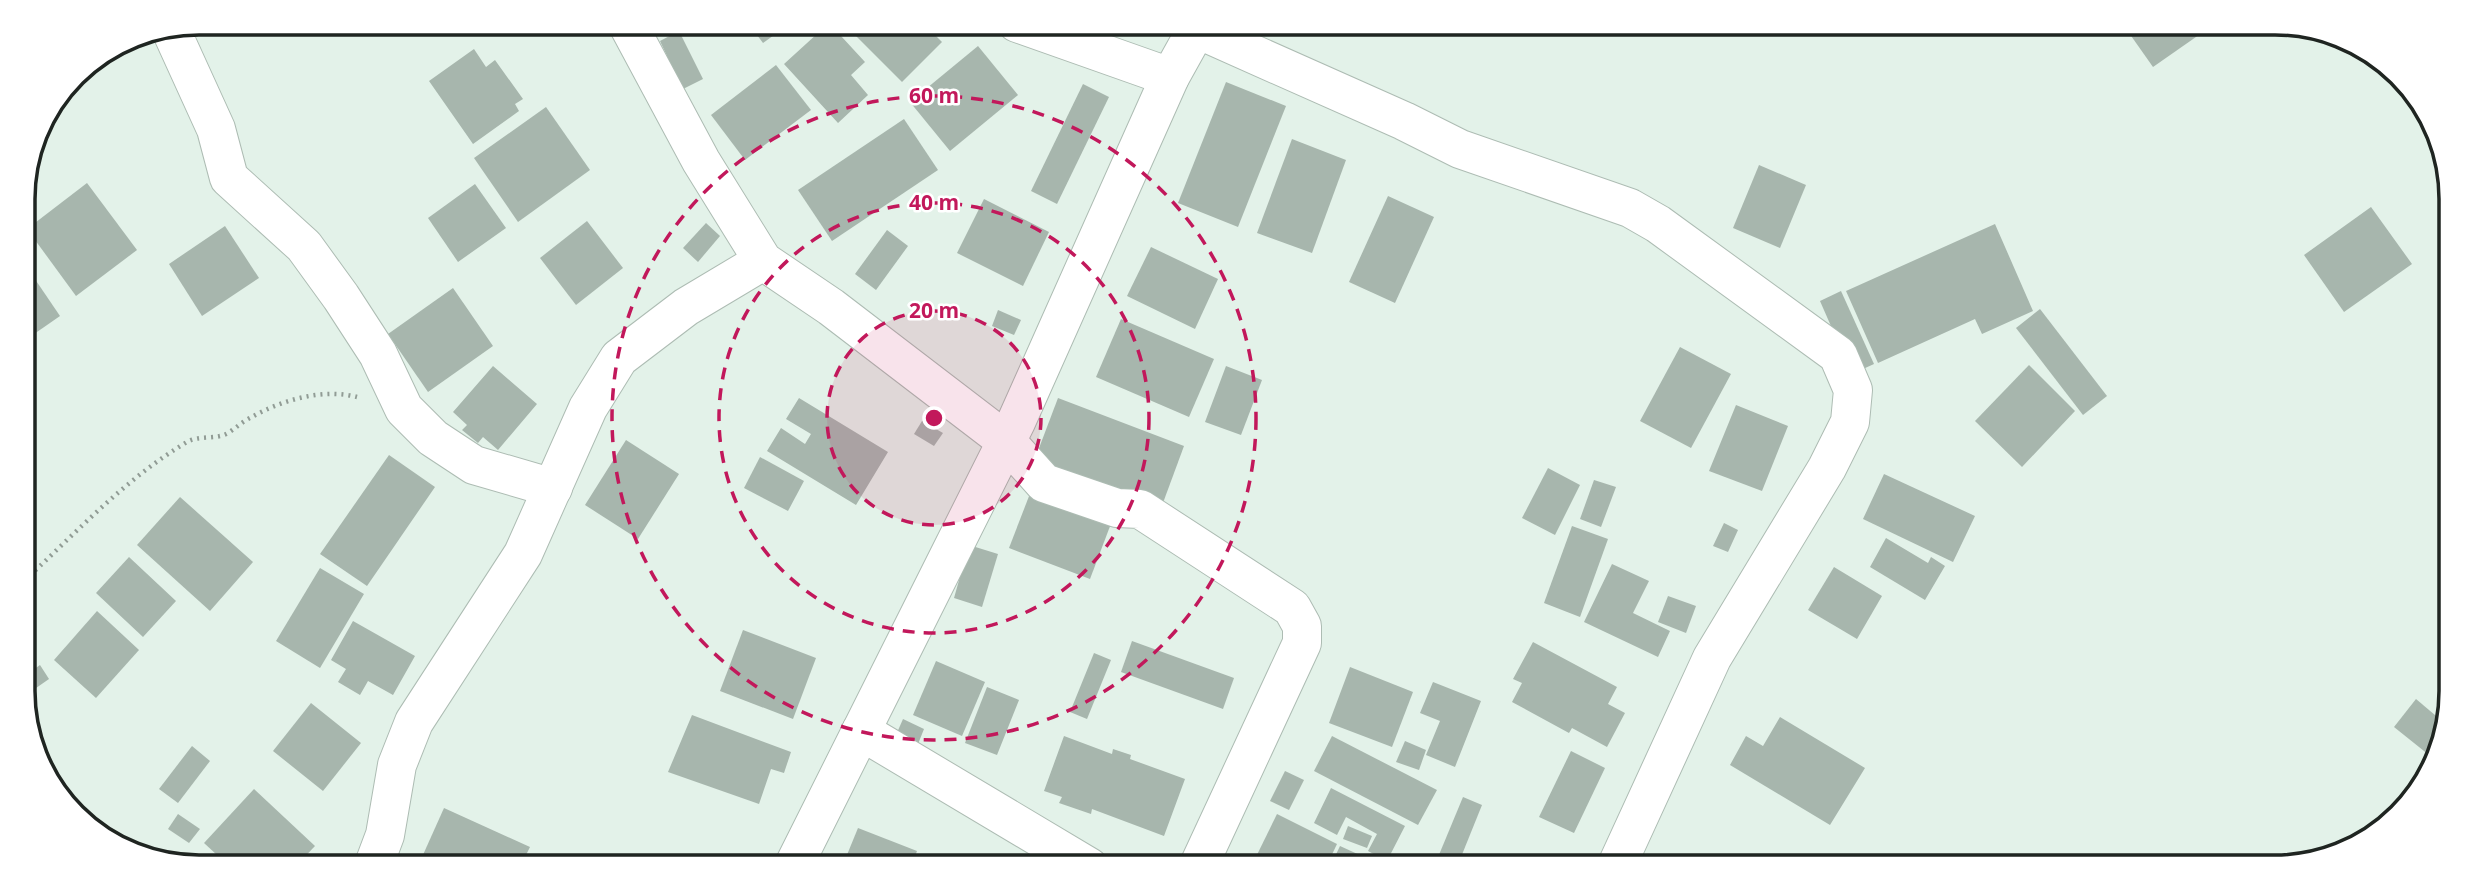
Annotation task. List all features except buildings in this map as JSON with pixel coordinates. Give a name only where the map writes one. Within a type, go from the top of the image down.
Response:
[{"type":"street","points":[[633,35],[701,161],[763,261],[831,307],[1006,442],[1044,483],[1117,508],[1140,509],[1292,608],[1302,626],[1302,643],[1204,855]]},
{"type":"street","points":[[1051,35],[1170,77]]},
{"type":"street","points":[[799,855],[1006,442],[1170,77],[1194,35]]},
{"type":"street","points":[[1218,35],[1460,149],[1630,208],[1658,224],[1838,355],[1853,390],[1850,422],[1827,468],[1712,658],[1622,855]]},
{"type":"street","points":[[174,37],[216,130],[229,178],[304,246],[378,354],[404,409],[433,438],[474,465],[553,488]]},
{"type":"street","points":[[378,855],[385,835],[397,765],[414,722],[523,554],[588,408],[620,358],[686,307],[763,261]]},
{"type":"street","points":[[861,731],[1069,855]]},
{"type":"path","points":[[35,571],[149,466],[191,440],[225,435],[251,417],[278,405],[314,395],[341,393],[404,409]]}]
